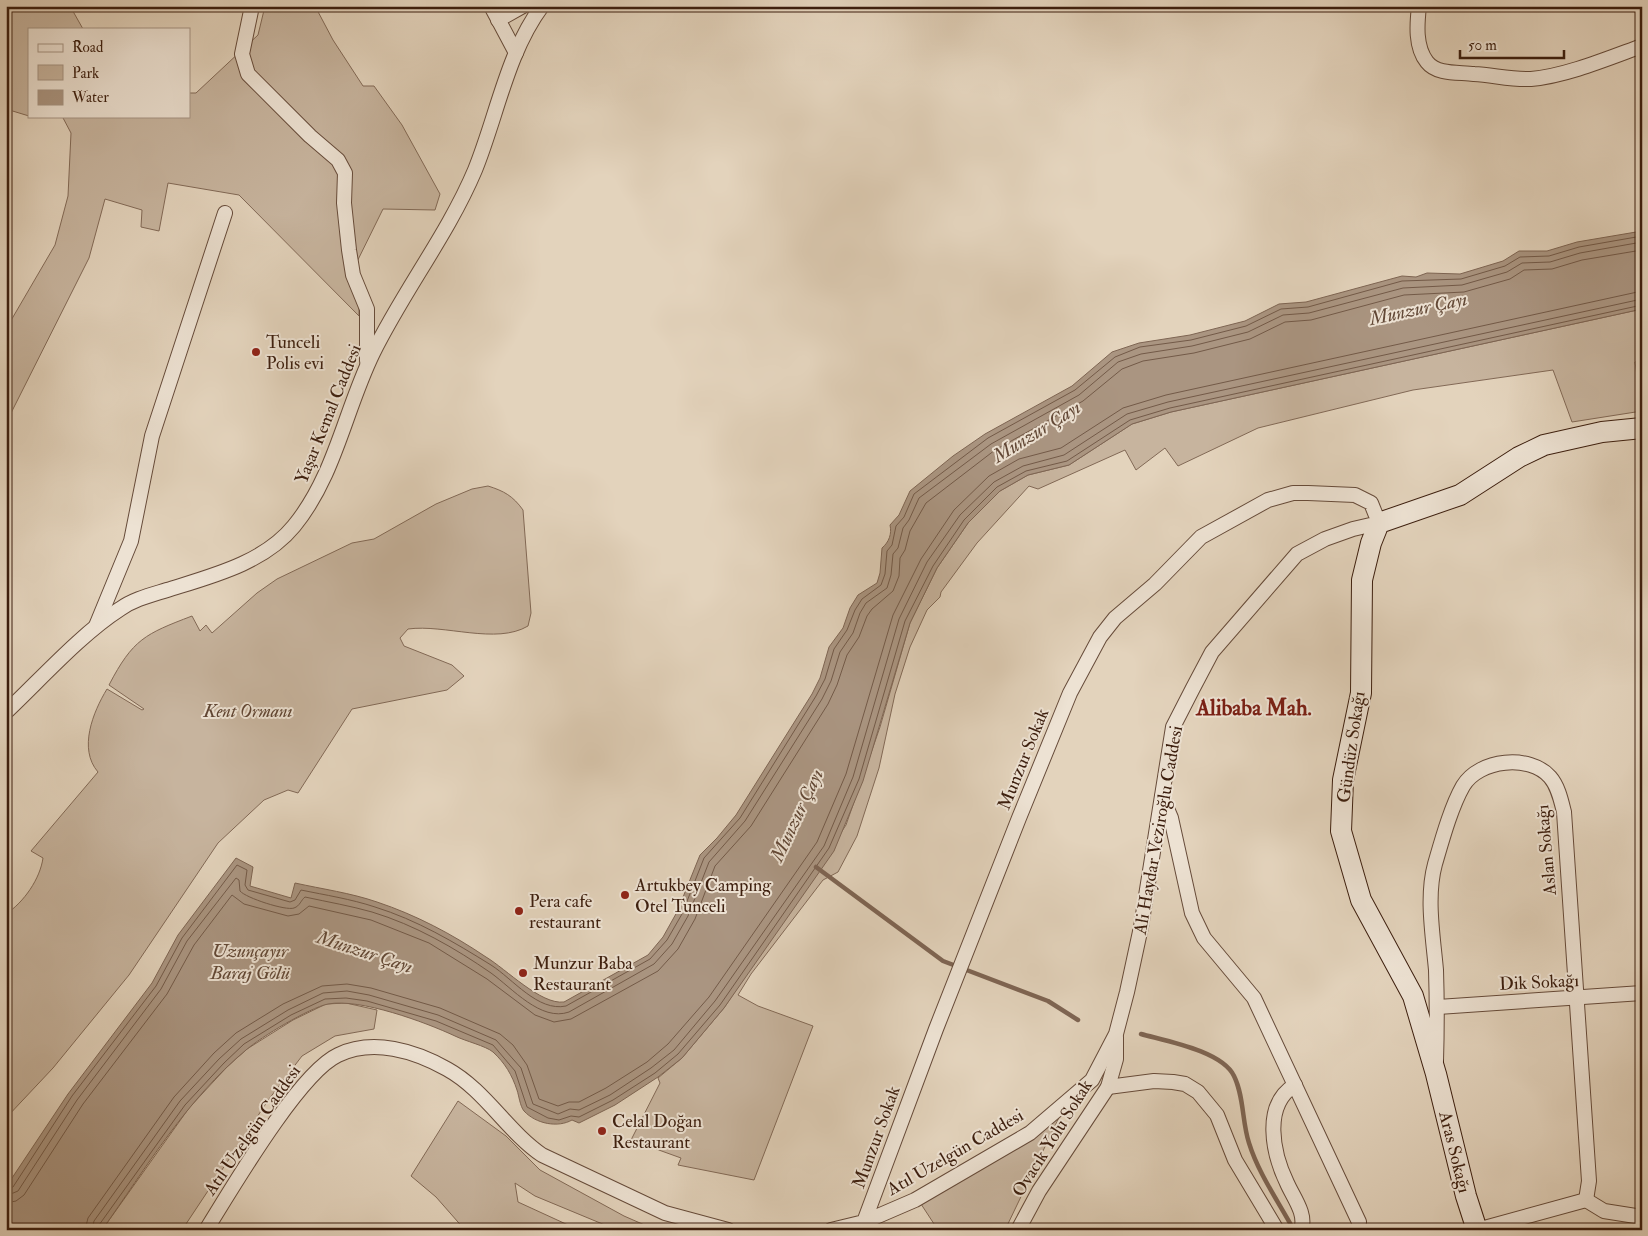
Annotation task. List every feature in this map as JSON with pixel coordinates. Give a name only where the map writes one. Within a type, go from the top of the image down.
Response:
[{"type":"main road","name":"Ali Haydar Veziroğlu Caddesi","points":[[1379,523],[1460,495],[1520,457],[1544,445],[1602,432],[1642,428]]},
{"type":"main road","name":"Gündüz Sokağı","points":[[1379,523],[1371,543],[1362,580],[1361,693],[1343,780],[1341,832],[1361,900],[1414,996],[1436,1074]]},
{"type":"main road","name":"Aras Sokağı","points":[[1436,1074],[1466,1196],[1477,1230]]},
{"type":"street","points":[[252,6],[242,54],[248,74],[310,136],[338,160],[345,173],[344,211],[353,275],[367,309],[366,367]]},
{"type":"street","points":[[491,6],[516,53]]},
{"type":"street","points":[[498,20],[523,6]]},
{"type":"street","name":"Yaşar Kemal Caddesi","points":[[6,712],[96,627],[121,608],[141,598],[223,571],[275,546],[308,508],[322,484],[366,367],[385,330],[463,197],[476,168],[516,53],[542,6]]},
{"type":"street","points":[[1419,6],[1418,30],[1423,55],[1428,63],[1436,69],[1451,72],[1518,78],[1541,78],[1642,46]]},
{"type":"street","points":[[96,627],[131,541],[152,436],[225,213]]},
{"type":"street","name":"Munzur Sokak","points":[[864,1222],[936,1029],[1028,797],[1070,693],[1100,637],[1115,618],[1155,584],[1201,537],[1268,500],[1293,493],[1355,494],[1371,503],[1379,523]]},
{"type":"street","name":"Ali Haydar Veziroğlu Caddesi","points":[[1116,1034],[1140,927],[1173,727],[1212,652],[1297,554],[1325,539],[1352,528],[1379,523]]},
{"type":"street","name":"Aslan Sokağı","points":[[1436,1074],[1438,1006],[1432,905],[1435,866],[1464,785],[1478,770],[1497,762],[1518,763],[1538,769],[1550,776],[1559,792],[1564,812],[1575,999],[1589,1181],[1586,1200]]},
{"type":"street","points":[[1162,796],[1171,818],[1192,913],[1197,926],[1204,938],[1254,998],[1359,1222]]},
{"type":"street","name":"Dik Sokağı","points":[[1438,1006],[1575,999],[1642,993]]},
{"type":"street","name":"Atıl Uzelgün Caddesi","points":[[831,1230],[864,1222],[916,1200],[1030,1133],[1092,1080],[1116,1034]]},
{"type":"street","name":"Ovacık Yolu Sokak","points":[[1018,1230],[1039,1191],[1108,1087],[1116,1059],[1116,1034]]},
{"type":"street","name":"Atıl Uzelgün Caddesi","points":[[206,1230],[286,1108],[312,1075],[338,1054],[374,1047],[397,1049],[418,1055],[447,1069],[476,1091],[531,1147],[542,1155],[664,1213],[728,1230]]},
{"type":"street","points":[[1108,1087],[1154,1081],[1173,1082],[1185,1084],[1198,1092],[1217,1115],[1235,1160],[1277,1230]]},
{"type":"street","points":[[1294,1085],[1285,1091],[1277,1104],[1274,1136],[1277,1156],[1286,1182],[1302,1217],[1301,1230]]},
{"type":"street","points":[[1477,1230],[1586,1200],[1610,1212],[1642,1217]]},
{"type":"green space","points":[[6,6],[70,6],[82,28],[28,28],[28,116],[6,109]]},
{"type":"green space","points":[[265,6],[315,6],[333,40],[363,86],[374,86],[402,125],[440,194],[435,210],[383,209],[348,280],[359,307],[359,316],[239,195],[168,183],[159,231],[141,227],[142,210],[105,199],[89,258],[6,423],[6,329],[55,245],[68,196],[71,133],[63,118],[190,118],[190,93],[196,93],[258,35]]},
{"type":"green space","points":[[1642,309],[1642,360],[1635,362],[1642,411],[1572,422],[1553,370],[1413,390],[1258,428],[1178,466],[1165,448],[1136,470],[1125,450],[1038,489],[1029,486],[977,543],[941,592],[940,597],[927,610],[910,647],[895,694],[879,768],[857,836],[838,872],[823,880],[751,974],[738,995],[758,1006],[813,1026],[754,1180],[678,1165],[681,1158],[631,1140],[660,1083],[658,1078],[682,1058],[724,1008],[846,825],[880,727],[910,623],[937,568],[968,523],[1000,491],[1028,475],[1069,465],[1132,424],[1171,412]]},
{"type":"green space","name":"Kent Ormanı","points":[[488,486],[508,495],[523,510],[531,613],[528,626],[501,634],[422,628],[408,629],[400,638],[404,646],[452,665],[464,676],[447,690],[352,709],[298,793],[288,790],[264,800],[218,843],[129,975],[53,1068],[6,1118],[6,914],[25,897],[35,882],[43,858],[31,851],[98,772],[92,763],[88,742],[93,719],[107,689],[142,710],[144,709],[109,685],[125,657],[151,634],[192,616],[200,631],[206,625],[212,633],[257,593],[277,579],[352,543],[374,539],[436,504],[472,489]]},
{"type":"green space","points":[[346,1003],[377,1010],[374,1029],[335,1036],[302,1056],[269,1099],[182,1230],[102,1230],[189,1108],[227,1067],[247,1049],[293,1020],[326,1004]]},
{"type":"green space","points":[[458,1101],[506,1136],[540,1170],[624,1216],[656,1230],[617,1230],[535,1196],[515,1183],[518,1202],[579,1230],[465,1230],[436,1197],[411,1176]]},
{"type":"green space","points":[[1065,1105],[1005,1230],[938,1230],[921,1204]]},
{"type":"water","name":"Uzunçayır Baraj Gölü","points":[[1642,231],[1642,309],[1171,412],[1132,424],[1069,465],[1028,475],[1000,491],[968,523],[937,568],[910,623],[863,781],[834,851],[724,1008],[682,1058],[658,1077],[615,1105],[579,1123],[572,1120],[560,1124],[541,1122],[524,1111],[518,1092],[505,1065],[490,1050],[392,1012],[357,1004],[328,1004],[309,1011],[253,1044],[225,1069],[168,1135],[102,1230],[6,1230],[6,1187],[68,1094],[152,983],[178,935],[236,858],[253,867],[250,886],[291,898],[295,883],[357,896],[391,907],[420,919],[460,941],[534,992],[545,998],[564,1002],[648,955],[663,937],[677,912],[700,855],[736,815],[812,694],[820,678],[829,647],[843,628],[850,608],[858,595],[877,583],[880,573],[882,548],[889,538],[891,532],[890,525],[899,515],[910,491],[953,456],[985,434],[1072,386],[1112,352],[1139,343],[1190,335],[1245,321],[1279,304],[1306,302],[1402,276],[1416,277],[1427,273],[1460,274],[1503,261],[1519,251],[1547,251],[1577,242]]},
{"type":"waterway","points":[[816,867],[943,961],[1048,1001],[1078,1020]]},
{"type":"waterway","points":[[1141,1034],[1192,1048],[1218,1060],[1228,1067],[1237,1084],[1247,1135],[1253,1154],[1262,1175],[1291,1225]]},
{"type":"place","name":"Tunceli Polis evi","points":[[256,352]]},
{"type":"place","name":"Artukbey Camping Otel Tunceli","points":[[625,895]]},
{"type":"place","name":"Pera cafe restaurant","points":[[519,911]]},
{"type":"place","name":"Munzur Baba Restaurant","points":[[523,973]]},
{"type":"place","name":"Celal Doğan Restaurant","points":[[602,1131]]},
{"type":"district","name":"Alibaba Mah.","points":[[1254,707]]},
{"type":"water label","name":"Munzur Çayı","points":[[1418,308]]},
{"type":"water label","name":"Munzur Çayı","points":[[1036,431]]},
{"type":"water label","name":"Munzur Çayı","points":[[796,815]]},
{"type":"water label","name":"Munzur Çayı","points":[[365,951]]}]
